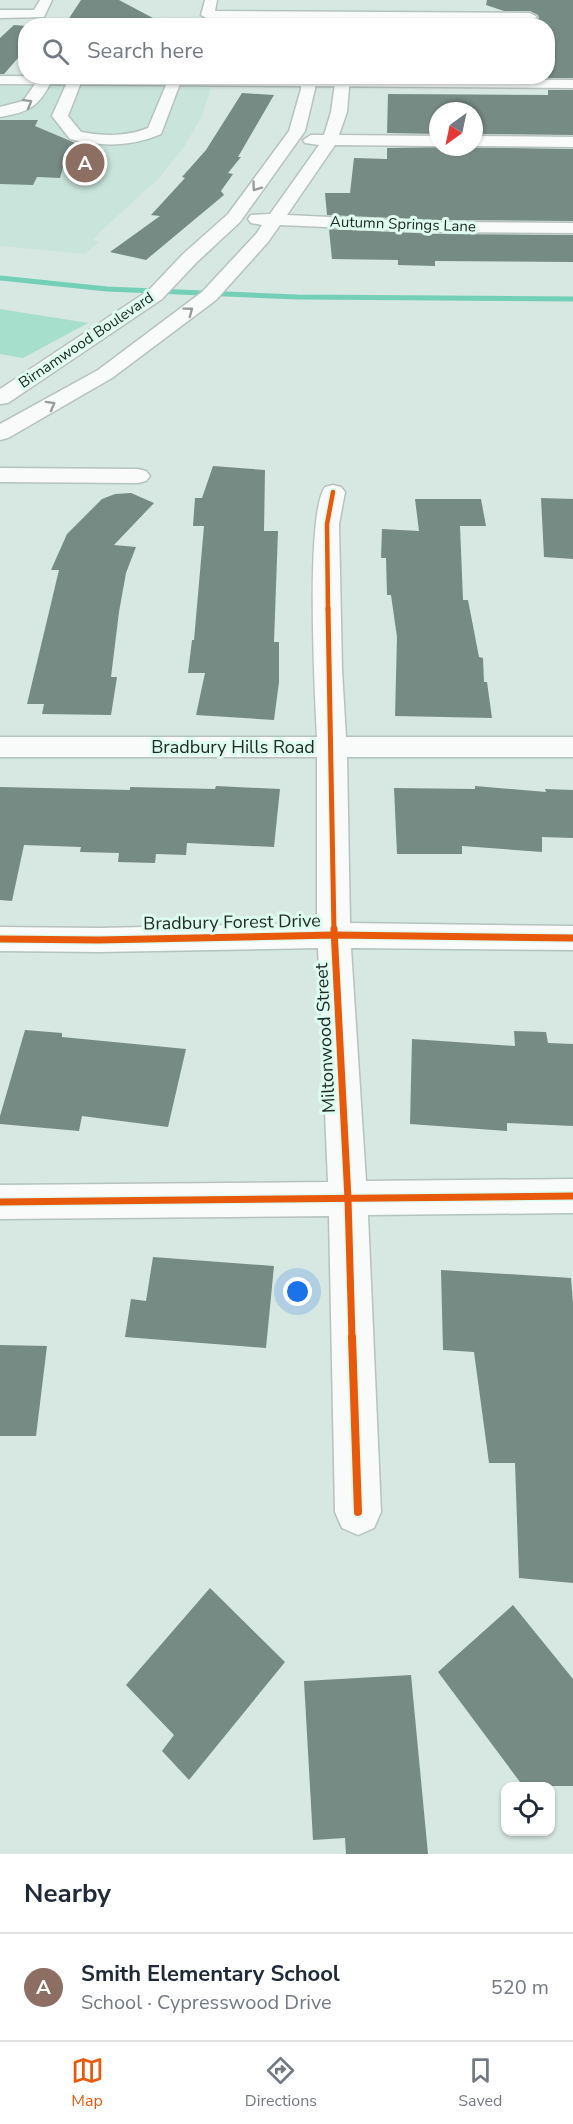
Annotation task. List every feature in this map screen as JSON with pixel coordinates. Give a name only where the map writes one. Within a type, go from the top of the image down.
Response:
[{"type":"street","points":[[0,14],[39,14],[46,0]]},
{"type":"street","points":[[211,0],[208,15],[259,18]]},
{"type":"street","points":[[309,0],[310,18]]},
{"type":"street","points":[[475,18],[530,17]]},
{"type":"street","points":[[0,69],[18,69]]},
{"type":"street","points":[[555,72],[573,72]]},
{"type":"street","points":[[0,80],[18,80]]},
{"type":"street","points":[[0,112],[22,107],[36,99],[48,84]]},
{"type":"street","points":[[74,84],[60,116],[76,136],[100,140],[137,139],[155,131],[173,84]]},
{"type":"street","name":"Birnamwood Boulevard","points":[[3,393],[98,335],[155,295],[190,258],[234,218],[297,131],[307,84]]},
{"type":"street","name":"Birnamwood Boulevard","points":[[0,434],[105,374],[209,296],[275,220],[330,140],[339,112],[342,84]]},
{"type":"street","points":[[555,84],[573,84]]},
{"type":"street","points":[[290,140],[429,141]]},
{"type":"street","points":[[483,141],[573,142]]},
{"type":"street","name":"Autumn Springs Lane","points":[[234,218],[437,227],[573,228]]},
{"type":"street","points":[[0,475],[138,476]]},
{"type":"street","name":"Miltonwood Street","points":[[333,492],[327,524],[334,935],[348,1199],[358,1512]]},
{"type":"street","name":"Bradbury Hills Road","points":[[0,747],[573,747]]},
{"type":"street","name":"Bradbury Forest Drive","points":[[0,939],[99,940],[334,935],[573,938]]},
{"type":"street","points":[[0,1202],[573,1196]]},
{"type":"shaded area","points":[[0,86],[211,88],[202,116],[184,147],[158,179],[100,232],[93,240],[100,241],[85,254],[0,246]]},
{"type":"green space","points":[[0,309],[88,323],[23,358],[0,354]]},
{"type":"building","points":[[81,0],[119,0],[153,18],[69,18]]},
{"type":"building","points":[[487,0],[573,0],[573,78],[555,78],[555,18],[539,18],[530,11],[504,11],[486,5]]},
{"type":"building","points":[[14,25],[18,25],[18,58],[4,74],[0,74],[0,38]]},
{"type":"building","points":[[548,90],[573,90],[573,135],[483,134],[483,102],[429,102],[429,134],[387,133],[388,94],[548,95]]},
{"type":"building","points":[[242,93],[274,95],[238,157],[241,157],[228,173],[233,174],[221,191],[224,195],[146,260],[110,252],[160,216],[151,215],[185,178],[182,177],[206,150]]},
{"type":"building","points":[[0,120],[38,120],[35,126],[94,151],[65,160],[60,178],[37,177],[33,185],[0,184]]},
{"type":"building","points":[[429,147],[429,156],[483,156],[483,148],[573,149],[573,221],[437,220],[327,215],[325,193],[350,193],[354,158],[387,159],[387,148]]},
{"type":"building","points":[[329,229],[437,234],[573,235],[573,262],[435,261],[435,266],[398,265],[398,260],[332,259]]},
{"type":"building","points":[[213,466],[265,470],[264,531],[278,531],[274,642],[279,642],[279,682],[274,720],[196,715],[205,673],[188,673],[192,640],[194,640],[204,526],[193,526],[195,498],[202,498]]},
{"type":"building","points":[[131,493],[154,503],[114,545],[136,547],[126,573],[119,612],[111,677],[117,677],[111,715],[42,714],[44,704],[27,704],[59,570],[51,570],[67,534],[102,499],[115,494]]},
{"type":"building","points":[[541,498],[573,499],[573,559],[544,557]]},
{"type":"building","points":[[415,499],[481,499],[486,526],[460,526],[463,600],[468,600],[479,657],[483,658],[484,682],[487,682],[492,718],[395,716],[397,637],[391,595],[387,595],[386,558],[381,558],[382,529],[419,531]]},
{"type":"building","points":[[216,786],[280,789],[274,847],[187,843],[186,855],[156,854],[155,863],[118,862],[119,853],[80,852],[81,847],[24,845],[12,901],[0,900],[0,787],[130,790],[130,787],[215,789]]},
{"type":"building","points":[[475,786],[546,792],[545,789],[573,790],[573,838],[542,837],[542,852],[462,846],[462,854],[397,854],[394,788],[475,789]]},
{"type":"building","points":[[25,1030],[62,1033],[62,1037],[186,1049],[168,1127],[82,1116],[79,1131],[0,1124],[0,1116]]},
{"type":"building","points":[[514,1031],[546,1032],[548,1043],[573,1044],[573,1126],[507,1123],[507,1131],[410,1124],[412,1039],[515,1046]]},
{"type":"building","points":[[153,1257],[274,1266],[266,1348],[125,1337],[131,1299],[146,1301]]},
{"type":"building","points":[[441,1270],[571,1278],[573,1303],[573,1583],[519,1578],[515,1463],[489,1463],[474,1352],[443,1350]]},
{"type":"building","points":[[0,1345],[47,1346],[36,1436],[0,1436]]},
{"type":"building","points":[[210,1588],[285,1662],[189,1780],[162,1751],[174,1735],[126,1685]]},
{"type":"building","points":[[513,1605],[573,1679],[573,1786],[555,1786],[555,1782],[520,1782],[438,1672]]},
{"type":"building","points":[[411,1675],[428,1854],[346,1854],[345,1838],[313,1840],[304,1681]]},
{"type":"waterway","points":[[0,278],[107,289],[297,297],[573,299]]},
{"type":"cycle path","points":[[333,492],[327,524],[334,935],[348,1199],[358,1512]]},
{"type":"cycle path","points":[[0,939],[99,940],[334,935],[573,938]]},
{"type":"cycle path","points":[[0,1202],[573,1196]]},
{"type":"place","name":"Smith Elementary School","points":[[85,163]]}]
